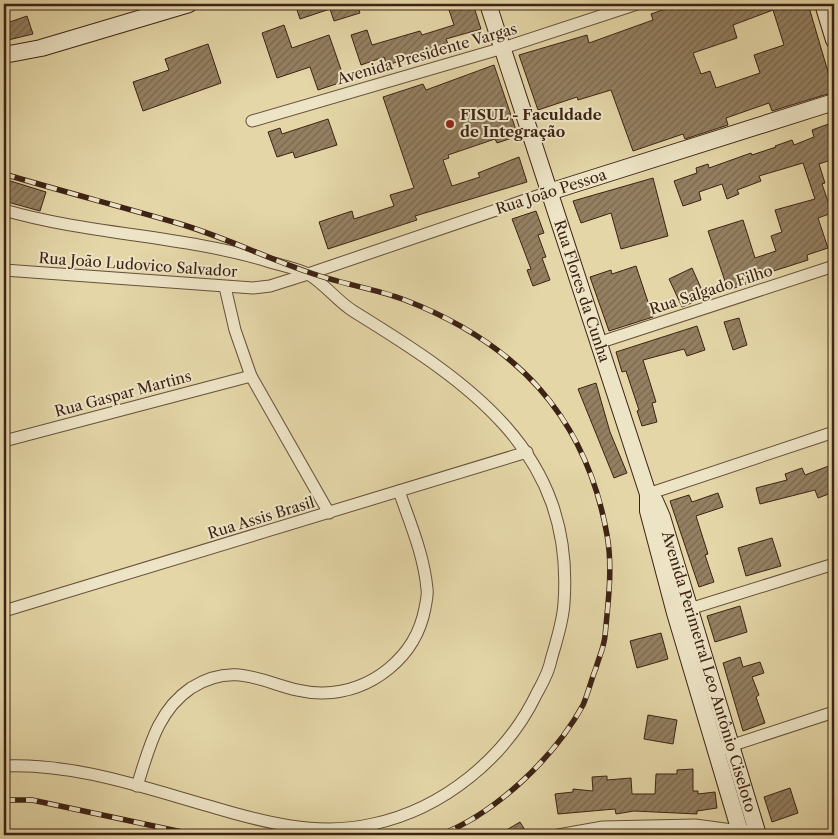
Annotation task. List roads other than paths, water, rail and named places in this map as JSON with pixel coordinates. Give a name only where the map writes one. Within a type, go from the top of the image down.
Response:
[{"type":"street","points":[[4,55],[41,48],[151,10],[189,4]]},
{"type":"street","name":"Rua Flores da Cunha","points":[[488,4],[653,509]]},
{"type":"street","name":"Avenida Presidente Vargas","points":[[252,121],[503,48],[637,4]]},
{"type":"street","points":[[823,4],[834,40]]},
{"type":"street","name":"Rua João Pessoa","points":[[270,286],[549,192],[834,102]]},
{"type":"street","points":[[4,210],[58,224],[235,252],[308,274],[345,306],[413,348],[465,387],[509,429],[527,452],[548,488],[563,539],[564,605],[550,668],[531,707],[507,740],[480,770],[446,794],[410,812],[373,824],[332,830],[264,822],[137,786],[68,769],[4,766]]},
{"type":"street","name":"Rua Salgado Filho","points":[[598,343],[834,266]]},
{"type":"street","name":"Rua João Ludovico Salvador","points":[[4,270],[225,287],[253,288],[270,286]]},
{"type":"street","points":[[225,287],[235,330],[251,376],[329,513]]},
{"type":"street","name":"Rua Gaspar Martins","points":[[4,441],[251,376]]},
{"type":"street","points":[[648,494],[834,432]]},
{"type":"street","name":"Rua Assis Brasil","points":[[4,612],[527,452]]},
{"type":"street","points":[[137,786],[161,718],[191,688],[211,679],[232,675],[255,676],[301,691],[322,693],[350,689],[378,677],[395,664],[411,645],[422,621],[428,591],[423,562],[399,491]]},
{"type":"street","name":"Avenida Perimetral Leo Antônio Ciseloto","points":[[653,509],[748,832]]},
{"type":"street","points":[[682,611],[834,564]]},
{"type":"street","points":[[723,748],[834,712]]},
{"type":"street","points":[[558,835],[603,827],[695,825],[748,832]]},
{"type":"railway","points":[[4,174],[194,228],[320,276],[405,300],[445,318],[480,338],[512,362],[540,389],[563,420],[582,454],[597,492],[607,535],[610,560],[603,648],[583,705],[571,725],[540,764],[522,782],[482,813],[440,835]]},
{"type":"railway","points":[[4,800],[32,800],[196,835]]},
{"type":"place","name":"FISUL - Faculdade de Integração","points":[[450,124]]}]
